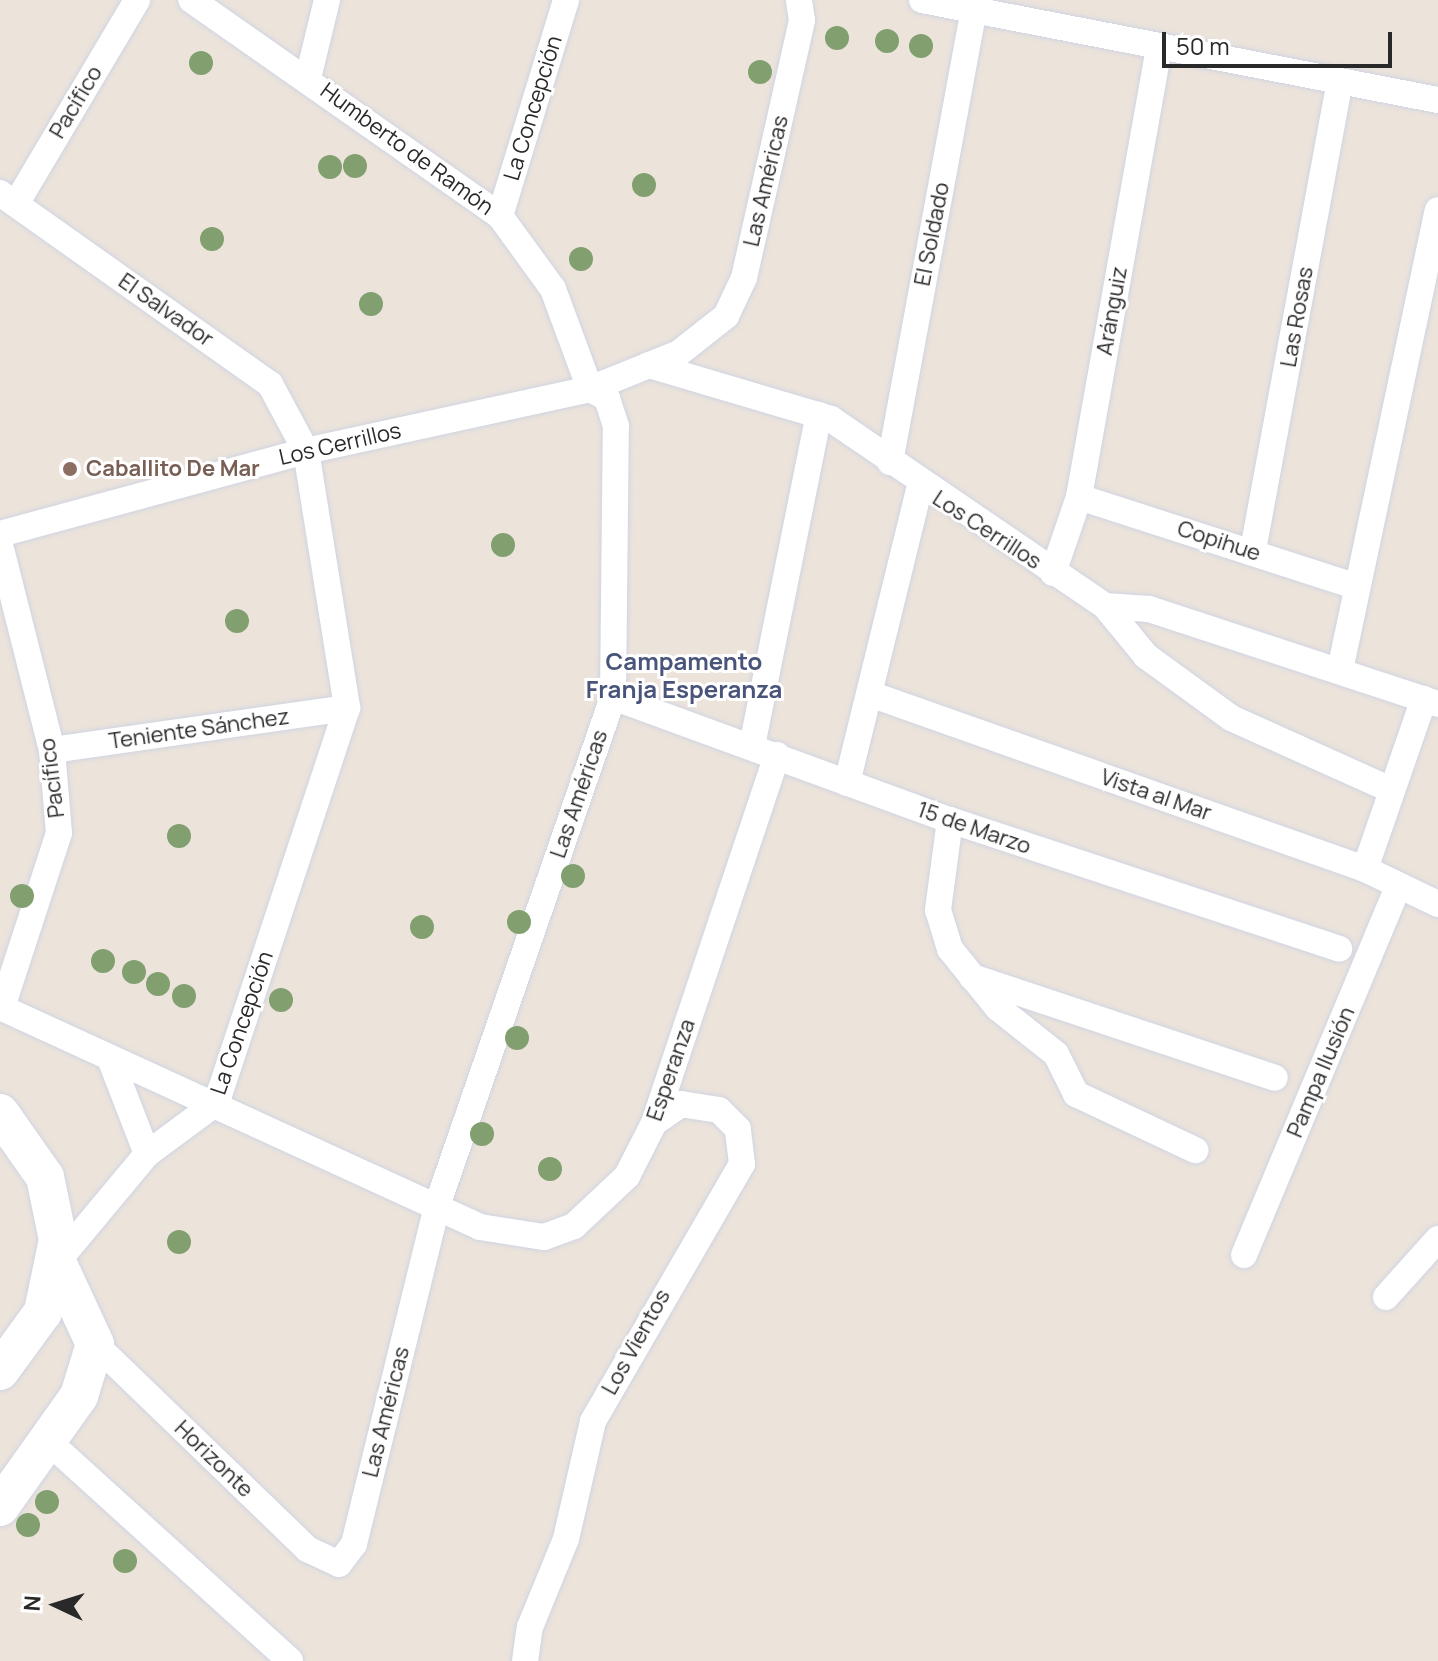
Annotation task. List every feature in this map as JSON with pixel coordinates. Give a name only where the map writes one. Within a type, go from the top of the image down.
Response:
[{"type":"main road","points":[[0,1113],[45,1177],[57,1262],[95,1344],[79,1396],[50,1443],[0,1507]]},
{"type":"main road","points":[[0,1371],[43,1312],[57,1262]]},
{"type":"street","name":"Pacífico","points":[[8,198],[137,0]]},
{"type":"street","name":"Humberto de Ramón","points":[[191,0],[308,78],[500,216],[553,289],[590,389]]},
{"type":"street","points":[[308,78],[327,0]]},
{"type":"street","name":"La Concepción","points":[[500,216],[566,0]]},
{"type":"street","name":"Las Américas","points":[[590,389],[679,353],[726,316],[744,278],[802,20],[799,0]]},
{"type":"street","points":[[922,0],[975,3],[1339,84],[1438,100]]},
{"type":"street","name":"El Soldado","points":[[890,462],[975,3]]},
{"type":"street","name":"Aránguiz","points":[[1053,573],[1079,497],[1159,46]]},
{"type":"street","name":"Las Rosas","points":[[1253,550],[1339,84]]},
{"type":"street","name":"El Salvador","points":[[8,198],[270,384],[306,451]]},
{"type":"street","points":[[1340,670],[1438,210]]},
{"type":"street","name":"Los Cerrillos","points":[[649,365],[819,415],[920,486],[1105,606],[1146,656],[1231,718],[1389,789]]},
{"type":"street","name":"Las Américas","points":[[339,1564],[354,1544],[438,1203],[613,697],[616,426],[607,398],[590,389]]},
{"type":"street","name":"Los Cerrillos","points":[[0,534],[306,451],[590,389]]},
{"type":"street","points":[[752,746],[819,415]]},
{"type":"street","name":"La Concepción","points":[[57,1262],[147,1154],[216,1103],[347,708],[306,451]]},
{"type":"street","points":[[847,783],[920,486]]},
{"type":"street","name":"Copihue","points":[[1079,497],[1253,550],[1357,587]]},
{"type":"street","name":"Pacífico","points":[[0,545],[52,750],[59,833],[1,1007]]},
{"type":"street","name":"Los Cerrillos","points":[[1105,606],[1149,609],[1431,701]]},
{"type":"street","name":"Vista al Mar","points":[[870,694],[1365,869],[1397,889],[1438,904]]},
{"type":"street","name":"15 de Marzo","points":[[613,697],[950,820],[1339,949]]},
{"type":"street","points":[[1365,869],[1389,789],[1431,701]]},
{"type":"street","name":"Teniente Sánchez","points":[[52,750],[347,708]]},
{"type":"street","name":"Esperanza","points":[[1,1007],[111,1061],[216,1103],[438,1203],[480,1227],[544,1237],[559,1231],[627,1176],[654,1123],[777,755]]},
{"type":"street","points":[[950,820],[938,910],[950,949],[972,977],[1056,1054],[1076,1094],[1195,1150]]},
{"type":"street","name":"Pampa Ilusión","points":[[1244,1255],[1397,889]]},
{"type":"street","points":[[972,977],[1275,1078]]},
{"type":"street","points":[[111,1061],[147,1154]]},
{"type":"street","name":"Los Vientos","points":[[525,1661],[530,1627],[566,1539],[593,1421],[742,1164],[738,1129],[719,1110],[681,1104],[654,1123]]},
{"type":"street","points":[[1386,1297],[1438,1239]]},
{"type":"street","name":"Horizonte","points":[[95,1344],[307,1549],[339,1564]]},
{"type":"street","points":[[50,1443],[290,1661]]},
{"type":"place","name":"Caballito De Mar","points":[[70,469]]},
{"type":"district","name":"Campamento Franja Esperanza","points":[[684,675]]}]
